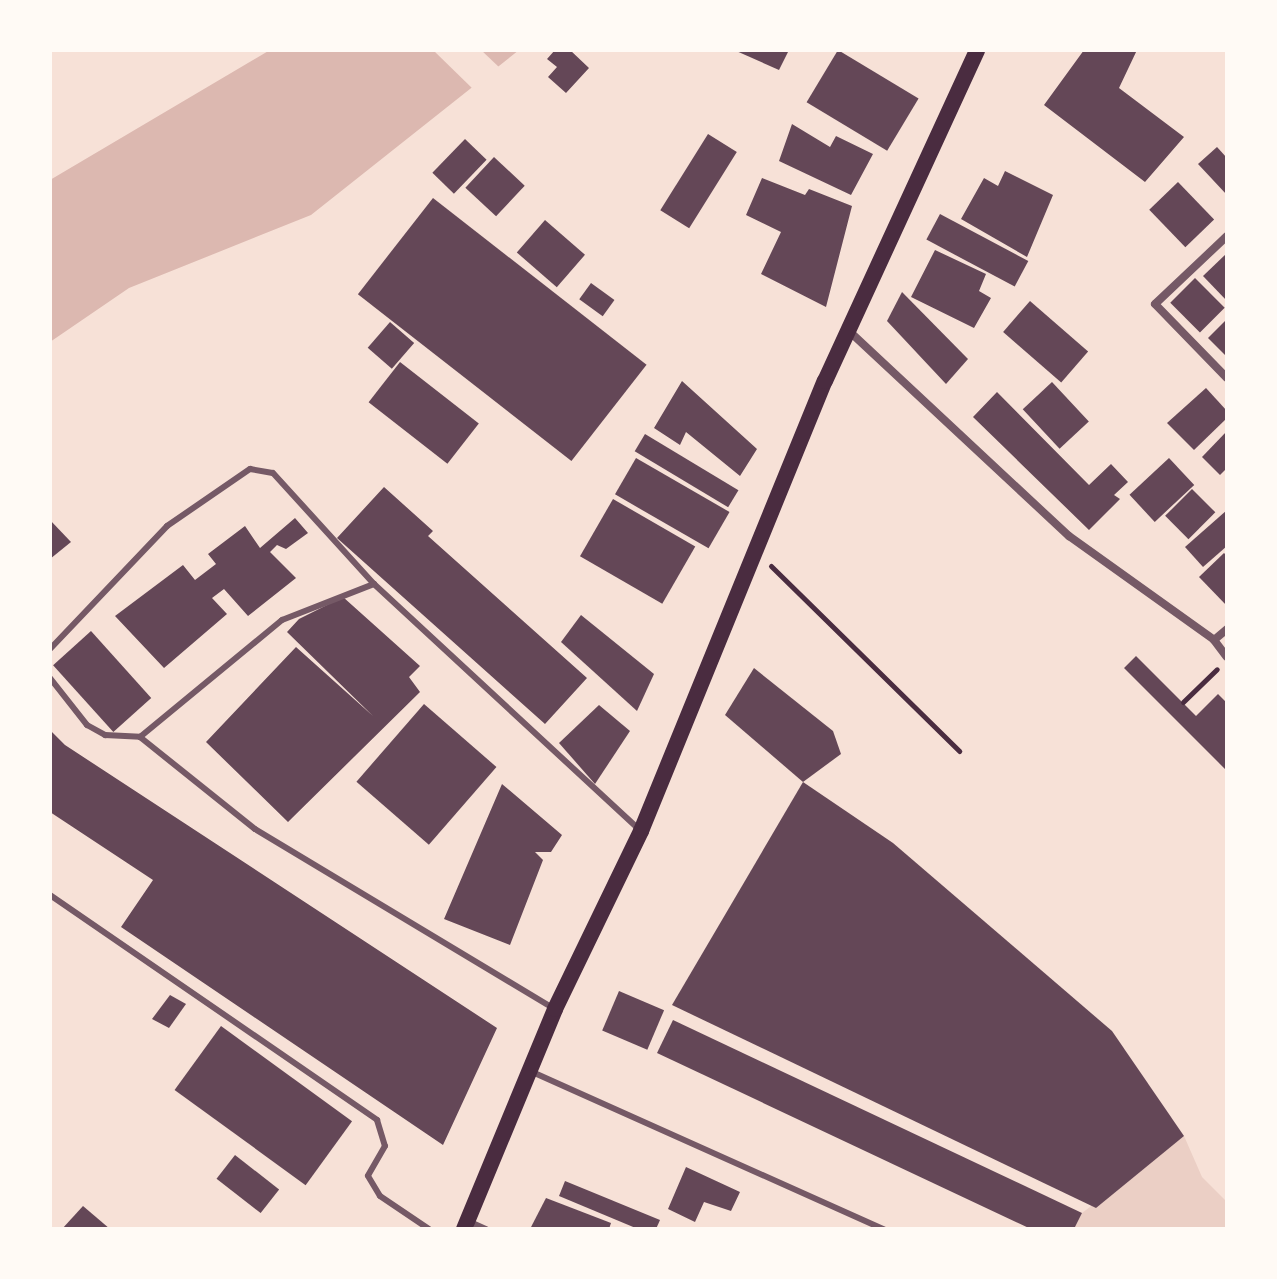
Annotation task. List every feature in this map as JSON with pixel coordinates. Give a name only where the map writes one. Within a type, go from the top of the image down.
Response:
[{"type":"main road","points":[[466,1225],[555,1009],[641,831],[754,550],[849,331],[977,50]]},
{"type":"street","points":[[1227,236],[1155,304],[1227,378]]},
{"type":"street","points":[[849,331],[1069,536],[1214,640],[1227,657]]},
{"type":"street","points":[[1214,640],[1227,629]]},
{"type":"lane","points":[[50,649],[167,526],[250,469],[273,473],[374,584],[641,831]]},
{"type":"lane","points":[[140,737],[282,620],[374,584]]},
{"type":"lane","points":[[50,678],[87,725],[105,735],[140,737],[255,829],[555,1009]]},
{"type":"lane","points":[[50,895],[377,1120],[385,1146],[368,1176],[380,1196],[429,1229]]},
{"type":"lane","points":[[530,1071],[884,1229]]},
{"type":"lane","points":[[466,1225],[486,1229]]},
{"type":"path","points":[[754,550],[959,751]]},
{"type":"path","points":[[1183,702],[1210,676]]},
{"type":"shaded area","points":[[270,50],[519,50],[311,215],[129,288],[50,342],[50,180]]},
{"type":"shaded area","points":[[1184,1136],[1202,1177],[1227,1202],[1227,1229],[1074,1229],[1082,1213]]},
{"type":"pier","points":[[433,50],[481,50],[501,69],[474,90]]},
{"type":"building","points":[[555,50],[570,50],[589,68],[566,93],[548,77],[557,67],[547,59]]},
{"type":"building","points":[[734,50],[789,50],[779,70]]},
{"type":"building","points":[[838,50],[919,98],[887,151],[807,102]]},
{"type":"building","points":[[1084,50],[1137,50],[1119,88],[1184,137],[1145,182],[1044,105]]},
{"type":"building","points":[[792,124],[830,147],[836,136],[873,154],[851,195],[779,161]]},
{"type":"building","points":[[708,134],[737,152],[689,228],[660,210]]},
{"type":"building","points":[[465,139],[487,160],[454,194],[432,173]]},
{"type":"building","points":[[1217,147],[1227,158],[1227,195],[1198,164]]},
{"type":"building","points":[[494,157],[525,186],[496,216],[465,188]]},
{"type":"building","points":[[1005,171],[1053,195],[1027,257],[961,219],[984,178],[998,186]]},
{"type":"building","points":[[762,178],[805,195],[809,189],[852,206],[826,307],[761,274],[781,232],[746,215]]},
{"type":"building","points":[[1178,182],[1214,219],[1185,247],[1149,210]]},
{"type":"building","points":[[433,198],[647,365],[571,461],[358,294]]},
{"type":"building","points":[[940,214],[1028,261],[1015,287],[926,240]]},
{"type":"building","points":[[545,220],[585,255],[557,287],[517,252]]},
{"type":"building","points":[[935,250],[986,274],[979,291],[991,298],[974,328],[911,297]]},
{"type":"building","points":[[1227,253],[1227,301],[1203,276]]},
{"type":"building","points":[[1195,278],[1225,308],[1200,332],[1170,303]]},
{"type":"building","points":[[591,283],[614,300],[603,316],[579,299]]},
{"type":"building","points":[[902,292],[968,359],[946,384],[887,321]]},
{"type":"building","points":[[1030,301],[1088,352],[1061,382],[1003,332]]},
{"type":"building","points":[[1227,319],[1227,357],[1208,338]]},
{"type":"building","points":[[390,322],[414,343],[392,369],[368,348]]},
{"type":"building","points":[[400,362],[479,424],[447,464],[369,402]]},
{"type":"building","points":[[682,381],[757,449],[740,476],[686,432],[680,445],[654,428]]},
{"type":"building","points":[[1052,382],[1089,421],[1060,449],[1023,409]]},
{"type":"building","points":[[1206,388],[1227,411],[1227,418],[1194,450],[1167,423]]},
{"type":"building","points":[[997,392],[1089,485],[1111,464],[1128,482],[1114,495],[1120,499],[1089,530],[973,417]]},
{"type":"building","points":[[1227,431],[1227,468],[1220,475],[1202,457]]},
{"type":"building","points":[[645,434],[738,490],[728,507],[635,451]]},
{"type":"building","points":[[636,458],[730,512],[709,548],[615,494]]},
{"type":"building","points":[[1169,458],[1194,485],[1155,522],[1130,495]]},
{"type":"building","points":[[384,487],[433,531],[428,536],[587,678],[545,724],[337,538]]},
{"type":"building","points":[[1192,489],[1215,512],[1188,539],[1165,516]]},
{"type":"building","points":[[613,499],[695,546],[662,604],[580,556]]},
{"type":"building","points":[[1227,510],[1227,546],[1203,567],[1185,547]]},
{"type":"building","points":[[295,518],[308,533],[286,549],[277,545],[270,552],[296,578],[248,616],[224,589],[212,598],[227,614],[164,668],[115,616],[183,565],[195,580],[216,564],[208,554],[245,526],[260,548]]},
{"type":"building","points":[[50,520],[71,542],[50,559]]},
{"type":"building","points":[[1224,553],[1227,556],[1227,606],[1199,577]]},
{"type":"building","points":[[343,597],[420,666],[409,677],[420,692],[288,822],[206,742],[296,647],[373,716],[287,632],[299,619]]},
{"type":"building","points":[[581,615],[654,674],[637,711],[561,642]]},
{"type":"building","points":[[91,631],[151,698],[113,732],[53,665]]},
{"type":"building","points":[[1136,656],[1196,716],[1218,694],[1227,703],[1227,771],[1124,668]]},
{"type":"building","points":[[754,668],[833,731],[841,754],[803,782],[725,715]]},
{"type":"building","points":[[424,704],[496,767],[429,845],[356,782]]},
{"type":"building","points":[[599,705],[630,731],[595,784],[559,743]]},
{"type":"building","points":[[50,730],[65,745],[497,1028],[443,1145],[121,927],[153,880],[50,812]]},
{"type":"building","points":[[803,782],[893,843],[1112,1031],[1184,1136],[1096,1208],[672,1005]]},
{"type":"building","points":[[502,784],[562,835],[551,852],[535,852],[543,860],[510,945],[444,919]]},
{"type":"building","points":[[619,991],[664,1010],[647,1050],[602,1031]]},
{"type":"building","points":[[170,995],[186,1004],[169,1028],[152,1019]]},
{"type":"building","points":[[673,1020],[1082,1213],[1074,1229],[1031,1229],[657,1053]]},
{"type":"building","points":[[221,1026],[352,1121],[306,1185],[175,1090]]},
{"type":"building","points":[[235,1155],[279,1189],[261,1213],[217,1179]]},
{"type":"building","points":[[686,1167],[740,1192],[731,1211],[704,1202],[695,1222],[668,1209]]},
{"type":"building","points":[[565,1181],[660,1220],[656,1229],[638,1229],[559,1196]]},
{"type":"building","points":[[546,1198],[611,1223],[609,1229],[530,1229]]},
{"type":"building","points":[[83,1206],[110,1229],[62,1229]]}]
